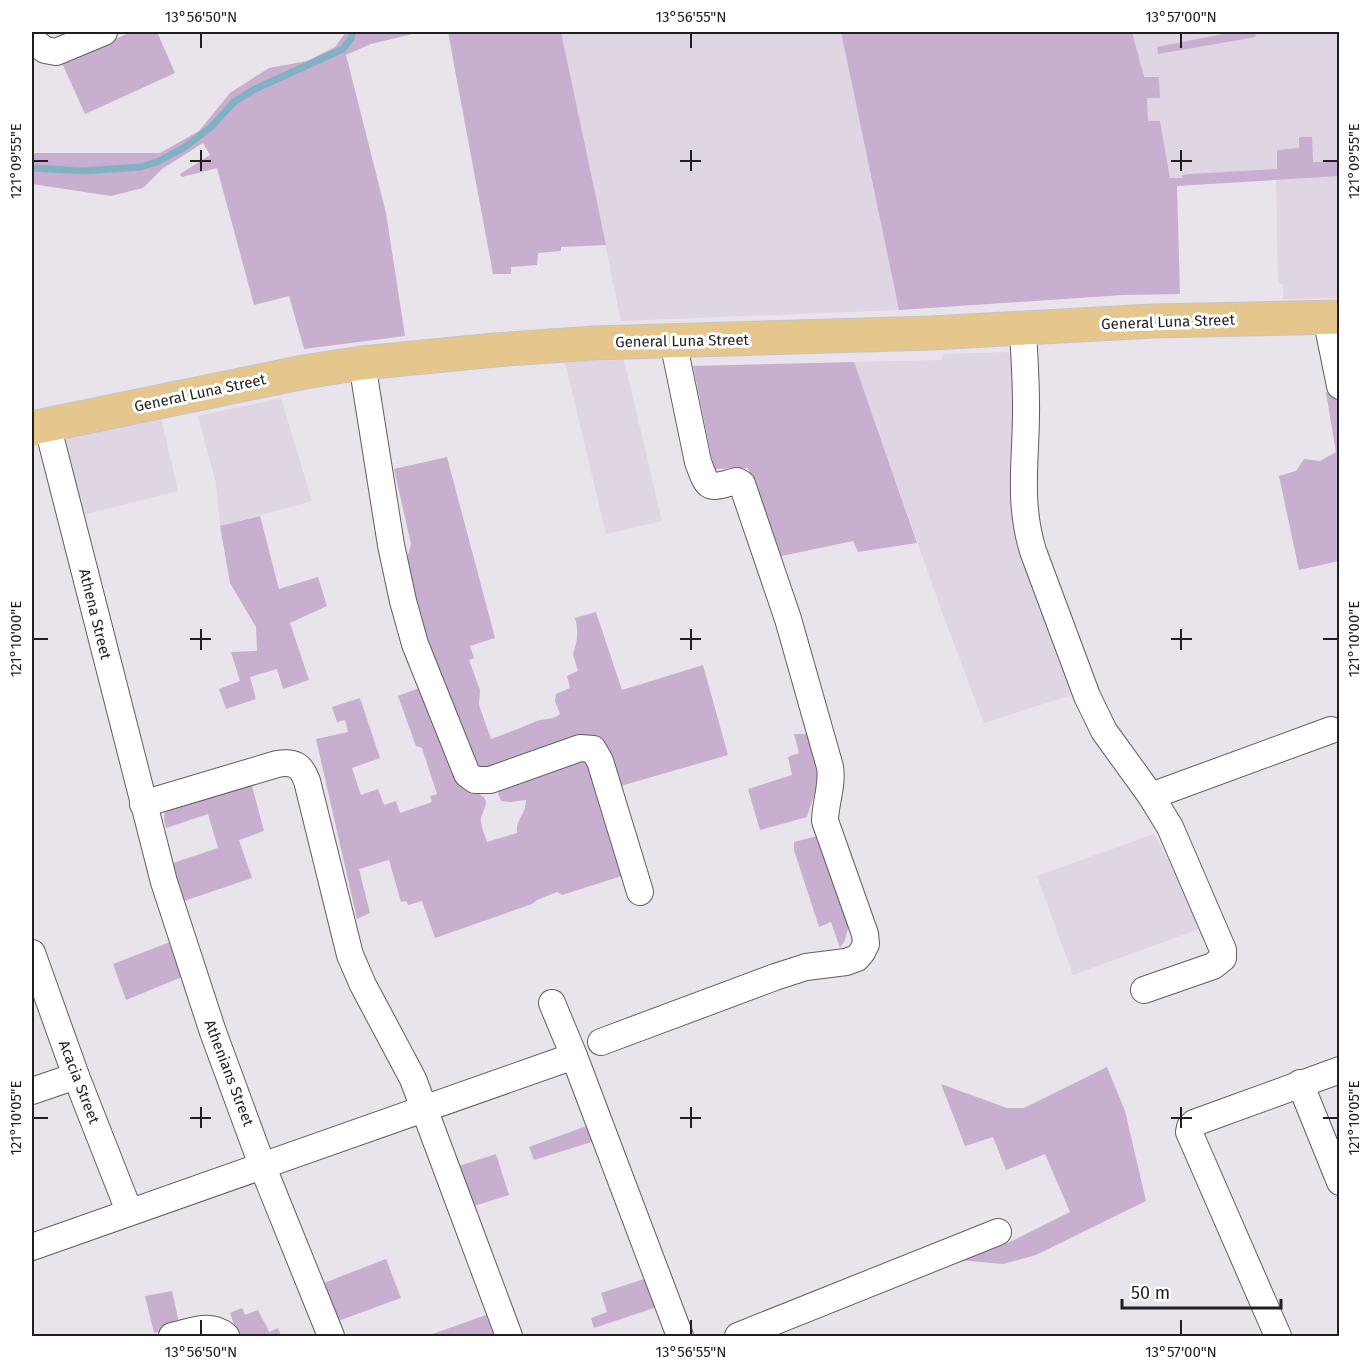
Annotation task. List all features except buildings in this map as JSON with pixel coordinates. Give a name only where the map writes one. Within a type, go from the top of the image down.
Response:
[{"type":"main road","name":"General Luna Street","points":[[35,426],[263,379],[362,363],[506,349],[594,343],[814,338],[1023,329],[1153,321],[1333,317]]},
{"type":"street","points":[[40,46],[63,50],[104,32]]},
{"type":"street","points":[[1333,317],[1340,386]]},
{"type":"street","points":[[1023,329],[1026,402],[1023,503],[1028,534],[1087,696],[1104,731],[1151,796],[1170,827],[1223,950],[1223,958],[1213,966],[1144,990]]},
{"type":"street","points":[[601,1042],[775,977],[806,967],[846,962],[857,958],[866,944],[865,934],[825,821],[825,808],[831,779],[830,767],[788,619],[742,484],[737,481],[713,487],[705,480],[698,462],[673,341]]},
{"type":"street","points":[[362,363],[391,545],[403,601],[415,644],[467,774],[475,780],[490,780],[580,748],[593,749],[600,761],[640,892]]},
{"type":"street","name":"Athena Street","points":[[35,426],[143,804]]},
{"type":"street","points":[[1151,796],[1331,730]]},
{"type":"street","points":[[143,804],[277,764],[294,763],[301,768],[307,781],[350,956],[363,985],[406,1063],[509,1336]]},
{"type":"street","name":"Athenians Street","points":[[143,804],[193,976],[262,1165],[331,1336]]},
{"type":"street","name":"Acacia Street","points":[[32,953],[76,1076],[129,1211]]},
{"type":"street","points":[[552,1003],[680,1336]]},
{"type":"street","points":[[32,1247],[574,1056]]},
{"type":"street","points":[[1278,1336],[1189,1132],[1190,1127],[1194,1123],[1340,1070]]},
{"type":"street","points":[[32,1091],[76,1076]]},
{"type":"street","points":[[1300,1083],[1340,1182]]},
{"type":"street","points":[[738,1336],[998,1232]]},
{"type":"street","points":[[172,1336],[212,1328],[226,1336]]},
{"type":"shaded area","points":[[131,32],[157,32],[175,73],[85,114],[62,63]]},
{"type":"shaded area","points":[[346,32],[421,32],[371,44],[346,55],[386,213],[405,336],[304,349],[289,296],[254,305],[217,168],[182,177],[180,174],[210,155],[203,143],[162,169],[143,188],[111,196],[32,184],[32,153],[160,153],[199,131],[230,93],[269,68],[307,61],[335,47]]},
{"type":"shaded area","points":[[448,32],[561,32],[606,245],[561,247],[561,251],[538,253],[537,265],[511,267],[511,274],[493,274]]},
{"type":"shaded area","points":[[561,32],[841,32],[899,310],[621,321]]},
{"type":"shaded area","points":[[841,32],[1132,32],[1144,77],[1159,77],[1160,98],[1147,98],[1148,121],[1160,121],[1170,178],[1182,178],[1182,175],[1190,174],[1277,169],[1277,150],[1299,148],[1299,137],[1312,137],[1313,162],[1339,161],[1339,176],[1177,186],[1180,294],[1123,295],[899,310]]},
{"type":"shaded area","points":[[1132,32],[1339,32],[1339,298],[1283,299],[1283,284],[1278,283],[1276,179],[1171,186],[1160,121],[1148,121],[1147,98],[1159,78],[1144,78]]},
{"type":"shaded area","points":[[1234,32],[1255,32],[1256,37],[1158,54],[1157,47]]},
{"type":"shaded area","points":[[1014,352],[1016,523],[1031,585],[1071,695],[984,723],[941,609],[854,362],[942,360],[943,354]]},
{"type":"shaded area","points":[[624,360],[662,521],[606,534],[565,362]]},
{"type":"shaded area","points":[[854,362],[917,543],[858,552],[853,541],[777,557],[748,468],[714,469],[693,366]]},
{"type":"shaded area","points":[[1336,387],[1340,407],[1339,561],[1299,570],[1279,476],[1296,471],[1304,459],[1320,461],[1336,452],[1326,393],[1329,389]]},
{"type":"shaded area","points":[[281,398],[312,501],[220,526],[216,483],[198,416]]},
{"type":"shaded area","points":[[161,418],[178,491],[74,517],[56,441]]},
{"type":"shaded area","points":[[447,457],[495,638],[470,646],[474,658],[469,660],[480,690],[479,705],[491,739],[535,721],[554,718],[560,714],[555,701],[556,694],[570,688],[567,676],[578,671],[573,654],[577,637],[575,618],[596,612],[622,690],[703,665],[728,755],[617,787],[606,755],[477,774],[431,656],[406,562],[411,544],[394,469]]},
{"type":"shaded area","points":[[260,516],[279,589],[318,577],[327,606],[290,623],[309,680],[283,689],[277,669],[250,677],[256,699],[226,709],[219,689],[240,681],[231,652],[257,651],[256,627],[230,583],[220,526]]},
{"type":"shaded area","points":[[422,687],[443,750],[461,786],[485,798],[481,821],[487,842],[517,833],[518,824],[526,805],[526,800],[501,801],[498,793],[501,788],[579,758],[585,761],[588,767],[622,876],[562,895],[557,892],[532,904],[435,938],[422,901],[408,905],[406,901],[401,902],[389,860],[359,869],[370,913],[357,919],[316,739],[348,732],[345,720],[337,722],[332,707],[360,698],[380,758],[352,768],[361,795],[378,789],[384,805],[396,801],[400,813],[432,802],[430,796],[437,794],[422,748],[416,746],[398,696]]},
{"type":"shaded area","points":[[794,734],[810,734],[818,772],[818,783],[807,817],[760,830],[748,789],[792,775],[788,757],[799,753]]},
{"type":"shaded area","points":[[251,782],[264,831],[239,840],[252,878],[184,901],[173,863],[218,848],[208,814],[166,828],[165,809]]},
{"type":"shaded area","points":[[1154,834],[1178,878],[1199,929],[1073,975],[1037,876]]},
{"type":"shaded area","points":[[821,835],[849,925],[840,948],[831,922],[819,927],[794,850],[794,842]]},
{"type":"shaded area","points":[[170,942],[182,977],[126,1000],[113,964]]},
{"type":"shaded area","points":[[1107,1067],[1125,1111],[1146,1201],[1036,1255],[1003,1264],[959,1260],[1004,1245],[1070,1212],[1045,1154],[1006,1170],[993,1137],[965,1146],[941,1084],[1007,1108],[1024,1108]]},
{"type":"shaded area","points":[[592,1124],[598,1140],[534,1160],[529,1147]]},
{"type":"shaded area","points":[[496,1154],[509,1195],[474,1206],[459,1166]]},
{"type":"shaded area","points":[[386,1259],[401,1298],[338,1321],[324,1283]]},
{"type":"shaded area","points":[[647,1278],[657,1307],[594,1328],[591,1318],[607,1312],[601,1293]]},
{"type":"shaded area","points":[[172,1291],[180,1327],[154,1333],[145,1296]]},
{"type":"shaded area","points":[[242,1308],[245,1315],[258,1310],[269,1332],[278,1328],[281,1336],[238,1336],[230,1313]]},
{"type":"shaded area","points":[[486,1315],[494,1336],[427,1336]]},
{"type":"waterway","points":[[32,168],[82,171],[140,167],[157,162],[185,147],[212,126],[234,102],[255,89],[343,49],[353,32]]}]
